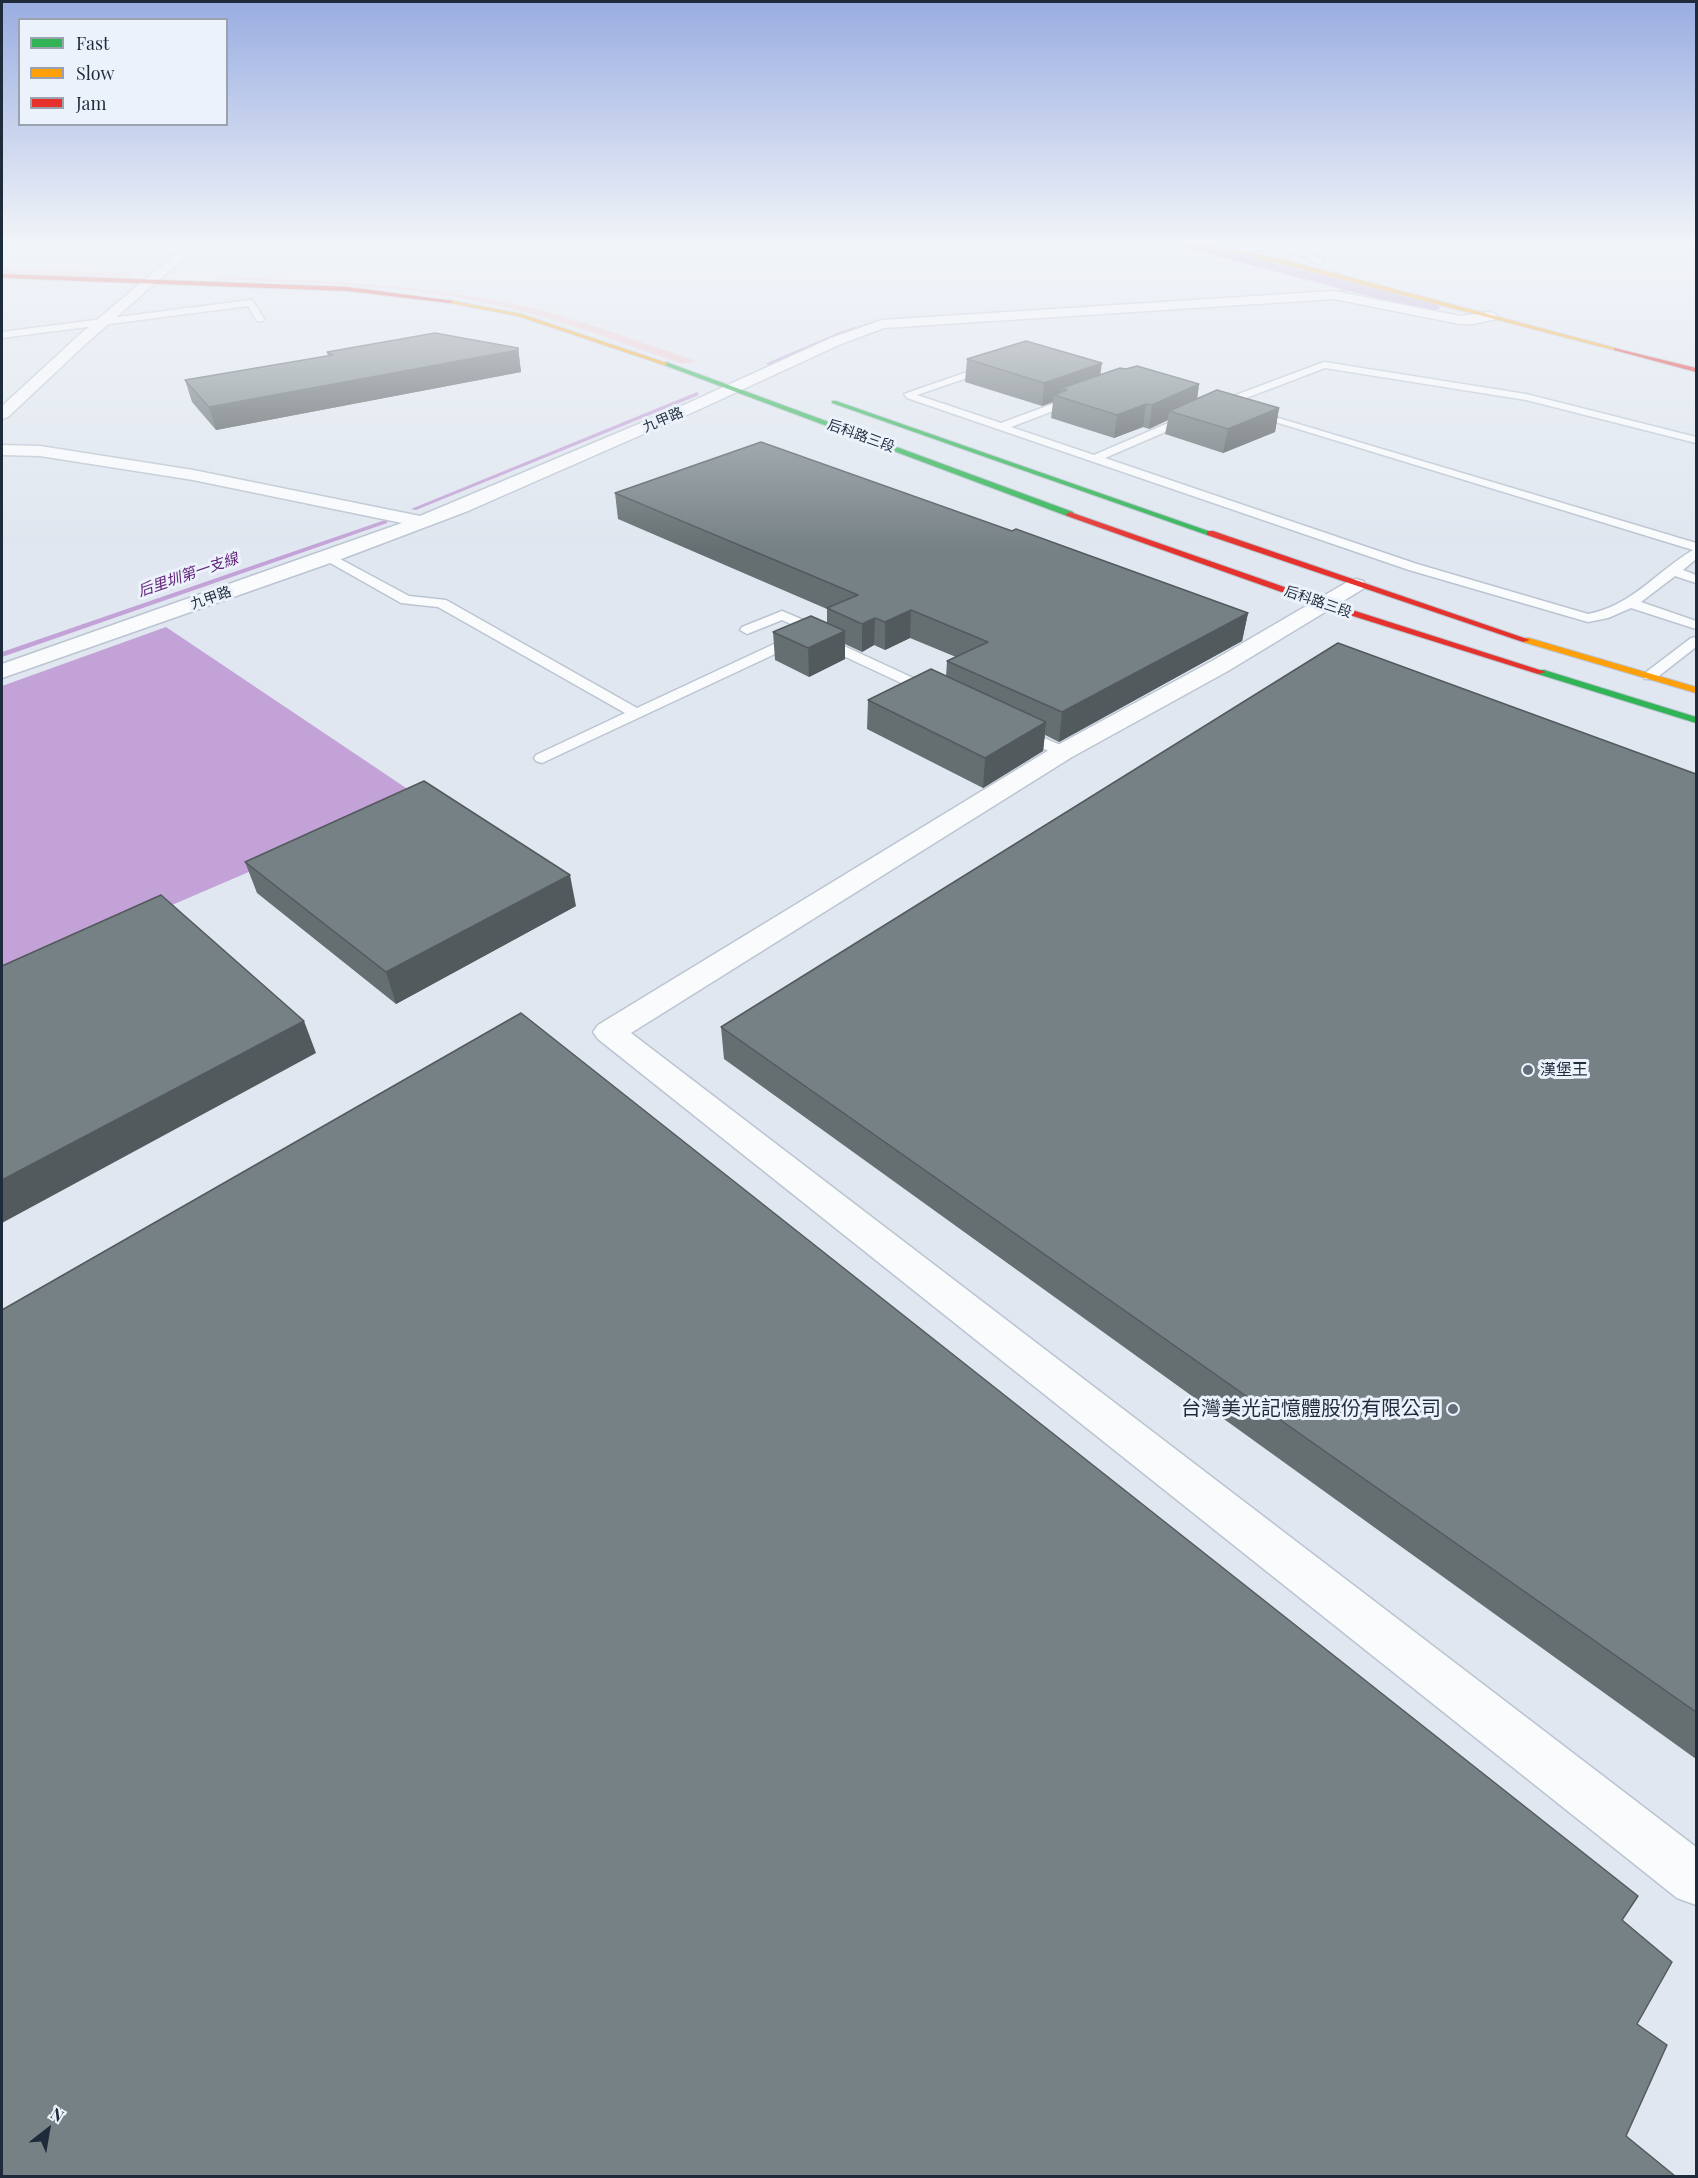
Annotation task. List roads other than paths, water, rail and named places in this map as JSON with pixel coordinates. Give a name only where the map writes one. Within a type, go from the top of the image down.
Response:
[{"type":"street","points":[[2,414],[77,346]]},
{"type":"street","name":"后科路三段","points":[[616,346],[1147,543],[1324,604],[1696,720]]},
{"type":"street","name":"九甲路","points":[[2,670],[329,557],[422,522],[826,346]]},
{"type":"street","points":[[1604,346],[1696,370]]},
{"type":"street","points":[[742,371],[776,382]]},
{"type":"street","name":"后科路三段","points":[[825,399],[1356,585],[1491,630],[1696,690]]},
{"type":"street","points":[[2,450],[40,451],[193,474],[422,522]]},
{"type":"street","points":[[1356,585],[1220,666],[1063,752],[609,1032],[1696,1879]]},
{"type":"lane","points":[[1000,364],[909,393],[911,396],[1413,567],[1587,618],[1600,617],[1629,603],[1696,553]]},
{"type":"lane","points":[[1096,458],[1221,404],[1324,366],[1526,397],[1696,440]]},
{"type":"lane","points":[[1003,426],[1088,395]]},
{"type":"lane","points":[[1198,398],[1696,547]]},
{"type":"lane","points":[[329,557],[406,600],[441,603],[635,713]]},
{"type":"lane","points":[[1672,571],[1696,579]]},
{"type":"lane","points":[[1629,603],[1696,625]]},
{"type":"lane","points":[[542,758],[815,630],[782,615],[747,630]]},
{"type":"lane","points":[[807,634],[946,698]]},
{"type":"lane","points":[[1650,676],[1696,641]]},
{"type":"lane","points":[[1010,728],[1063,752]]},
{"type":"waterway","name":"后里圳第一支線","points":[[768,364],[812,346]]},
{"type":"waterway","name":"后里圳第一支線","points":[[414,509],[697,394]]},
{"type":"waterway","name":"后里圳第一支線","points":[[2,655],[385,522]]},
{"type":"place","name":"漢堡王","points":[[1528,1070]]},
{"type":"place","name":"台灣美光記憶體股份有限公司","points":[[1453,1409]]}]
